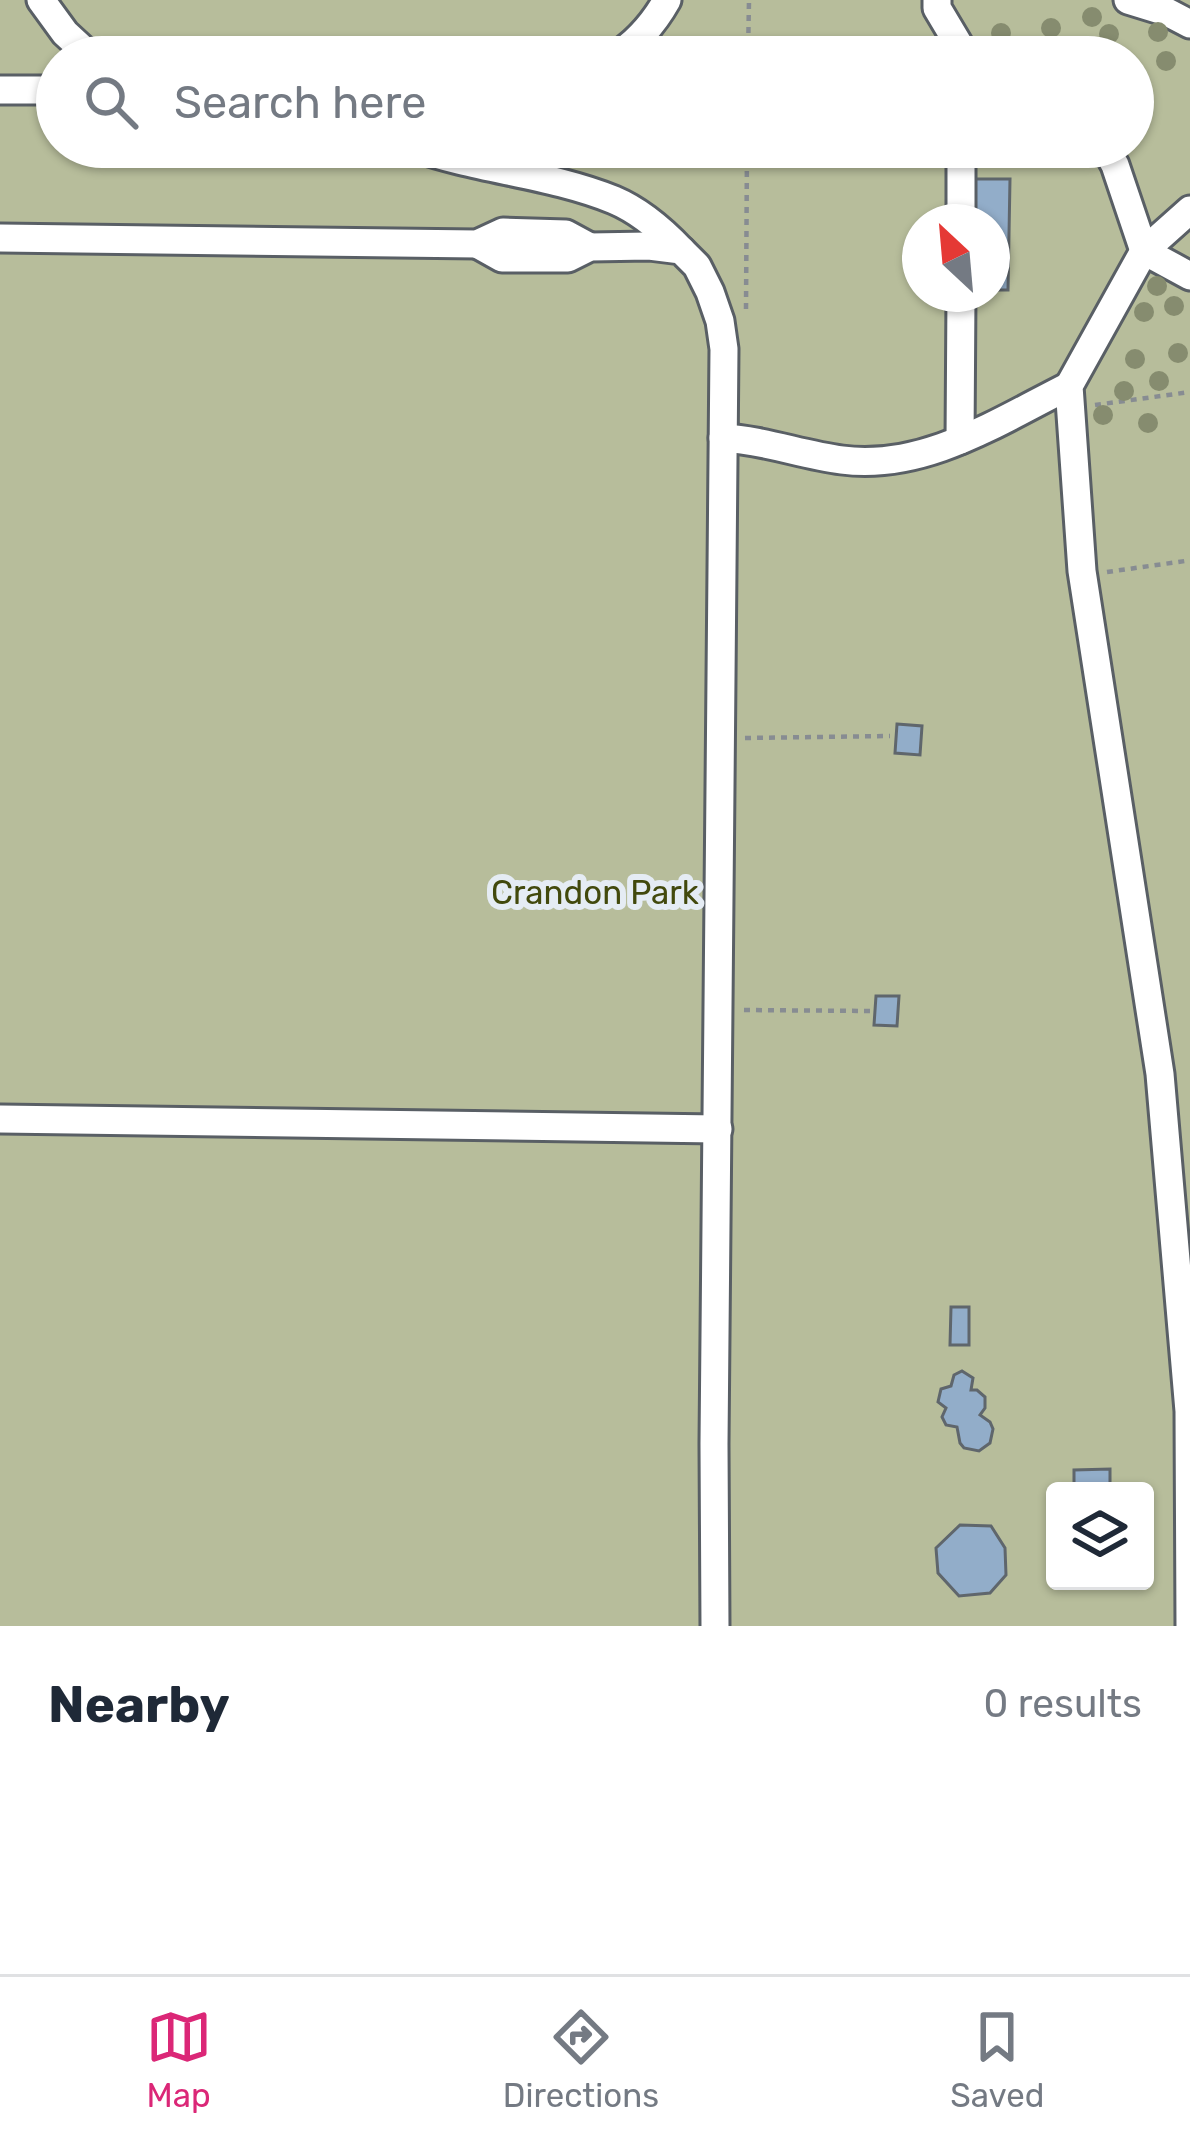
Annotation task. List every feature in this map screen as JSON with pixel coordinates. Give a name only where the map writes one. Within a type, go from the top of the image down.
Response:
[{"type":"street","points":[[41,0],[68,36]]},
{"type":"street","points":[[639,36],[667,0]]},
{"type":"street","points":[[937,0],[956,36]]},
{"type":"street","points":[[1128,0],[1190,24]]},
{"type":"street","points":[[0,90],[36,90]]},
{"type":"street","points":[[523,168],[618,201],[658,226],[697,266],[733,321],[724,349],[713,1444],[716,1626]]},
{"type":"street","points":[[961,204],[962,168]]},
{"type":"street","points":[[1116,168],[1144,251],[1190,276]]},
{"type":"street","points":[[1190,210],[1144,251],[1070,397],[1083,575],[1160,1074],[1189,1412],[1190,1626]]},
{"type":"street","points":[[0,238],[477,244],[503,232],[566,234],[590,247],[681,250]]},
{"type":"street","points":[[960,440],[961,312]]},
{"type":"street","points":[[723,438],[755,440],[845,461],[909,459],[1070,397]]},
{"type":"street","points":[[0,1119],[718,1129]]},
{"type":"path","points":[[748,0],[748,36]]},
{"type":"path","points":[[733,321],[745,168]]},
{"type":"path","points":[[1070,397],[1190,392]]},
{"type":"path","points":[[1083,575],[1185,561]]},
{"type":"path","points":[[743,738],[890,736]]},
{"type":"path","points":[[740,1010],[871,1011]]},
{"type":"green space","name":"Crandon Park","points":[[0,0],[1190,0],[1190,1626],[0,1626]]},
{"type":"building","points":[[973,179],[1010,179],[1010,204],[972,204]]},
{"type":"building","points":[[897,724],[922,726],[920,755],[895,753]]},
{"type":"building","points":[[876,996],[899,996],[897,1026],[874,1025]]},
{"type":"building","points":[[951,1307],[969,1307],[969,1345],[950,1345]]},
{"type":"building","points":[[962,1371],[973,1378],[971,1390],[985,1397],[980,1415],[993,1429],[990,1443],[979,1451],[964,1448],[957,1427],[946,1425],[942,1417],[946,1408],[938,1402],[941,1389],[951,1386],[954,1375]]},
{"type":"building","points":[[1110,1469],[1110,1482],[1074,1482],[1074,1470]]},
{"type":"building","points":[[960,1525],[991,1526],[1005,1548],[1006,1575],[990,1593],[959,1596],[938,1573],[936,1548]]}]
